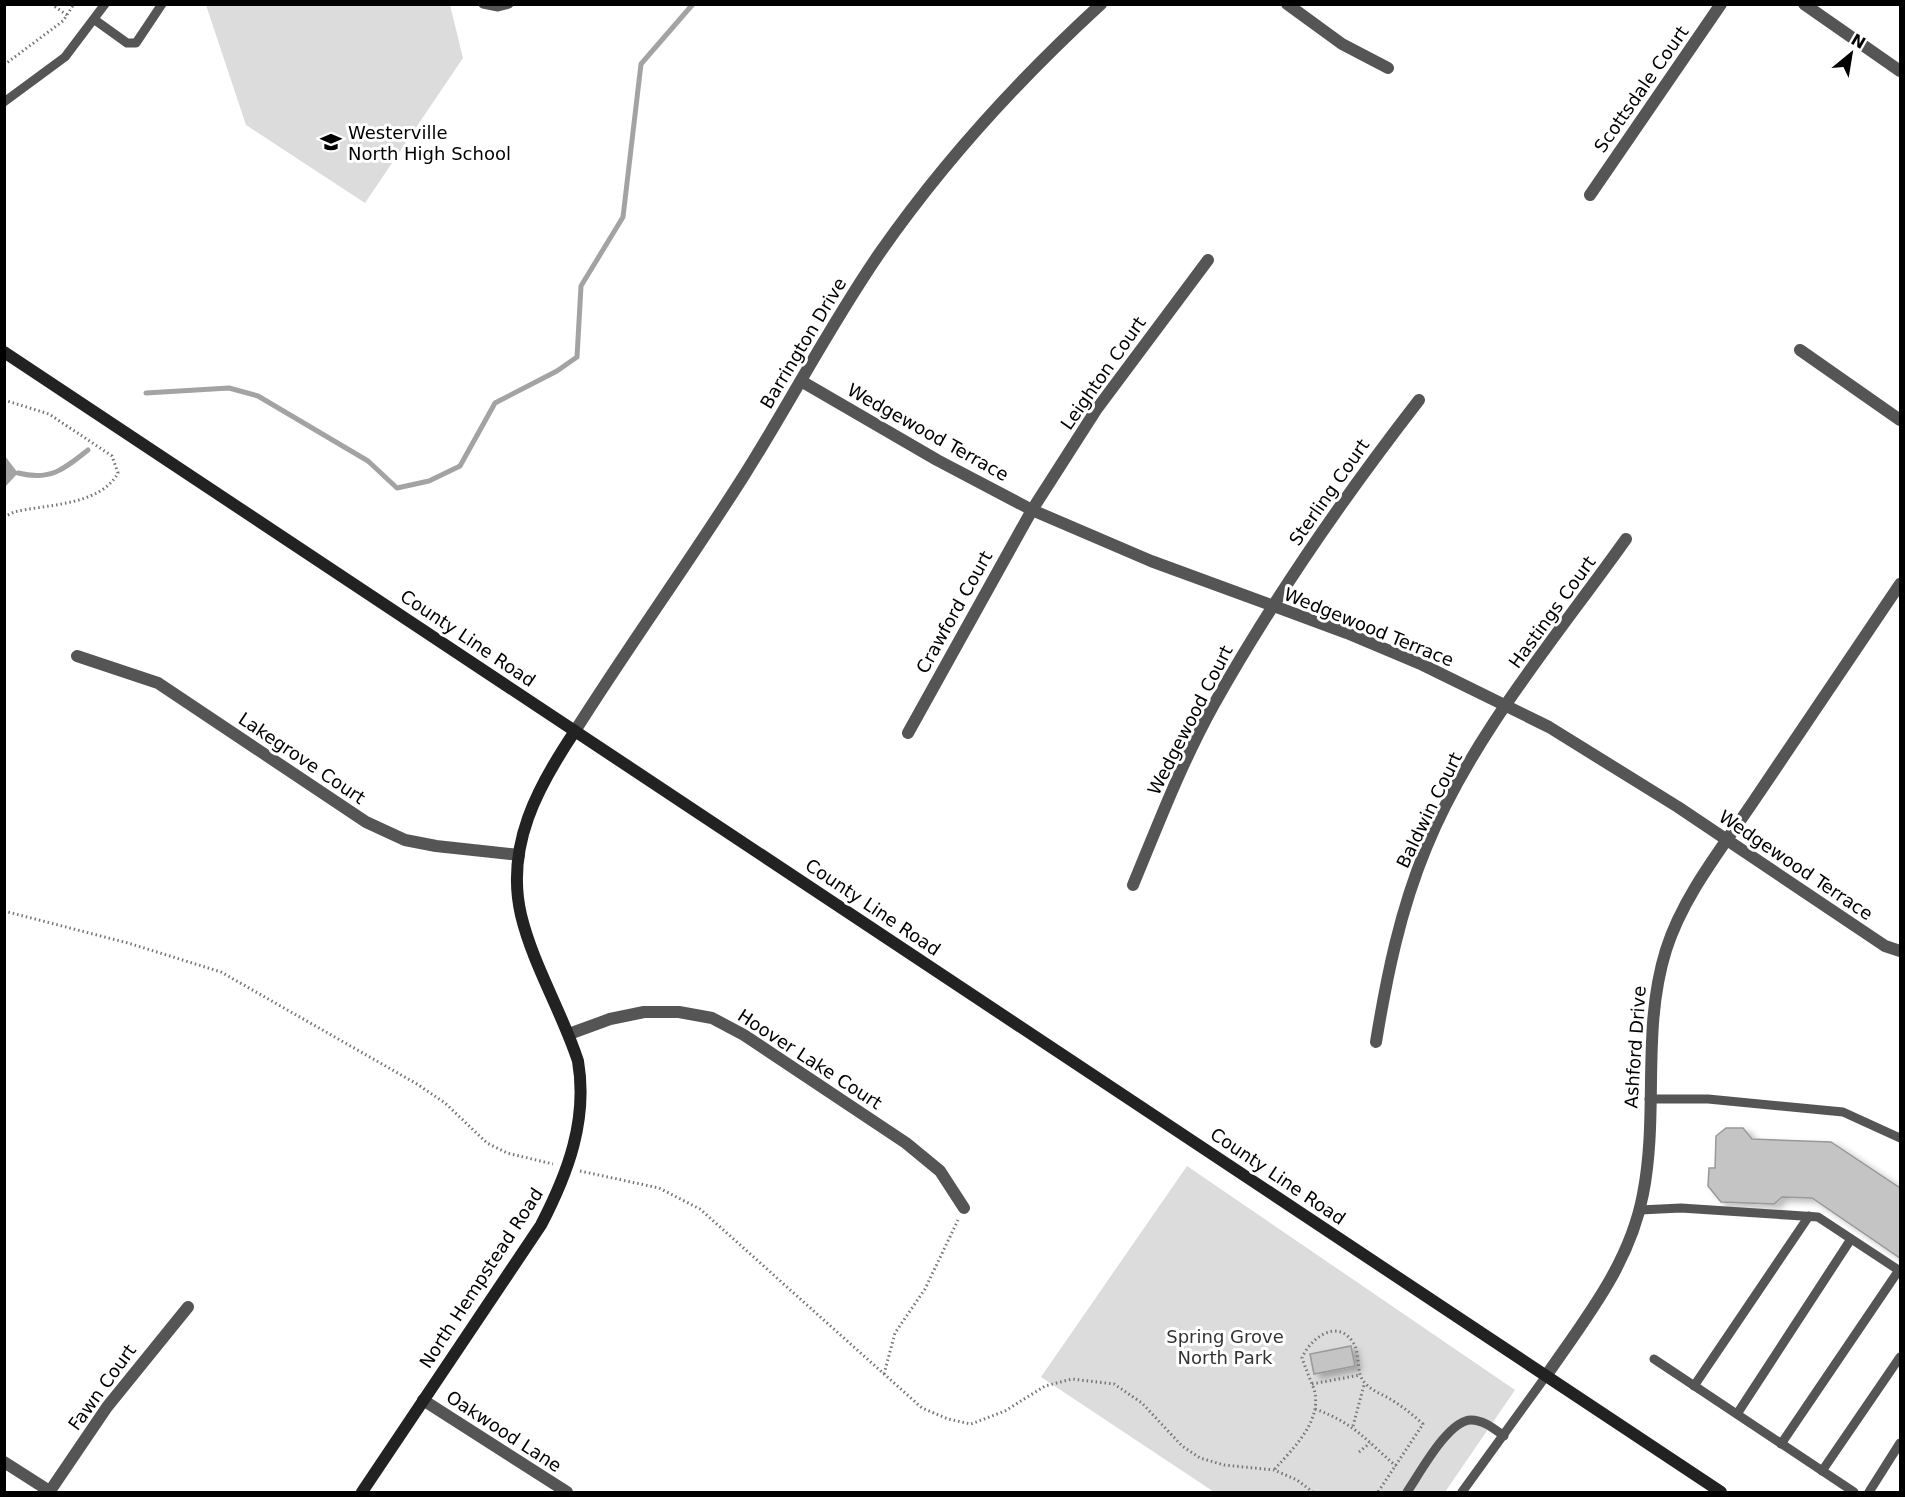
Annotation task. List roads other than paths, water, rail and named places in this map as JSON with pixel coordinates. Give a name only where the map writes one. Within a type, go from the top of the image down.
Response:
[{"type":"main road","name":"County Line Road","points":[[4,352],[1721,1492]]},
{"type":"main road","name":"North Hempstead Road","points":[[362,1492],[541,1225],[558,1191],[574,1147],[580,1117],[581,1079],[569,1034],[521,915],[517,882],[519,855],[538,789],[575,730]]},
{"type":"street","name":"Barrington Drive","points":[[575,730],[743,477],[878,256],[932,182],[1031,70],[1101,4]]},
{"type":"street","points":[[1287,4],[1342,44],[1388,68]]},
{"type":"street","name":"Scottsdale Court","points":[[1590,195],[1721,4]]},
{"type":"street","points":[[1804,4],[1900,71]]},
{"type":"street","name":"Leighton Court","points":[[1032,510],[1096,410],[1208,260]]},
{"type":"street","points":[[1800,350],[1900,420]]},
{"type":"street","name":"Wedgewood Terrace","points":[[801,381],[937,460],[1032,510],[1151,561],[1273,608],[1347,633],[1424,665],[1507,705],[1600,758],[1885,946],[1900,951]]},
{"type":"street","name":"Sterling Court","points":[[1273,608],[1320,532],[1419,400]]},
{"type":"street","name":"Crawford Court","points":[[908,733],[1032,510]]},
{"type":"street","name":"Hastings Court","points":[[1507,705],[1626,538]]},
{"type":"street","name":"Ashford Drive","points":[[1546,1377],[1617,1270],[1640,1210],[1648,1156],[1651,1038],[1656,984],[1666,948],[1682,913],[1726,842],[1900,584]]},
{"type":"street","name":"Wedgewood Court","points":[[1133,885],[1179,773],[1212,708],[1273,608]]},
{"type":"street","name":"Lakegrove Court","points":[[77,656],[158,683],[366,822],[405,840],[519,855]]},
{"type":"street","name":"Baldwin Court","points":[[1376,1042],[1386,977],[1397,930],[1426,846],[1452,794],[1507,705]]},
{"type":"street","name":"Hoover Lake Court","points":[[569,1034],[610,1019],[644,1012],[679,1012],[712,1018],[744,1035],[906,1143],[940,1171],[964,1208]]},
{"type":"street","name":"Fawn Court","points":[[50,1492],[106,1407],[188,1307]]},
{"type":"street","name":"Oakwood Lane","points":[[423,1400],[567,1492]]},
{"type":"street","points":[[4,1462],[50,1492]]},
{"type":"lane","points":[[4,102],[65,57],[96,20],[105,4]]},
{"type":"lane","points":[[96,20],[127,43],[136,43],[162,4]]},
{"type":"lane","points":[[483,4],[498,7],[509,4]]},
{"type":"lane","points":[[1649,1099],[1708,1099],[1843,1112],[1900,1138]]},
{"type":"lane","points":[[1640,1210],[1681,1208],[1818,1217],[1900,1271],[1781,1444]]},
{"type":"lane","points":[[1694,1386],[1809,1216]]},
{"type":"lane","points":[[1737,1414],[1851,1239]]},
{"type":"lane","points":[[1822,1471],[1900,1357]]},
{"type":"lane","points":[[1654,1359],[1854,1492]]},
{"type":"lane","points":[[1465,1492],[1546,1377]]},
{"type":"lane","points":[[1407,1492],[1453,1427],[1469,1420],[1484,1423],[1504,1436]]},
{"type":"lane","points":[[1869,1492],[1900,1443]]},
{"type":"waterway","points":[[146,393],[229,388],[258,396],[368,461],[397,488],[429,481],[460,466],[495,403],[557,371],[577,357],[581,286],[623,217],[641,64],[693,4]]},
{"type":"waterway","points":[[18,473],[48,475],[63,468],[88,450]]},
{"type":"place","name":"Westerville North High School","points":[[331,142]]},
{"type":"park label","name":"Spring Grove North Park","points":[[1225,1346]]}]
